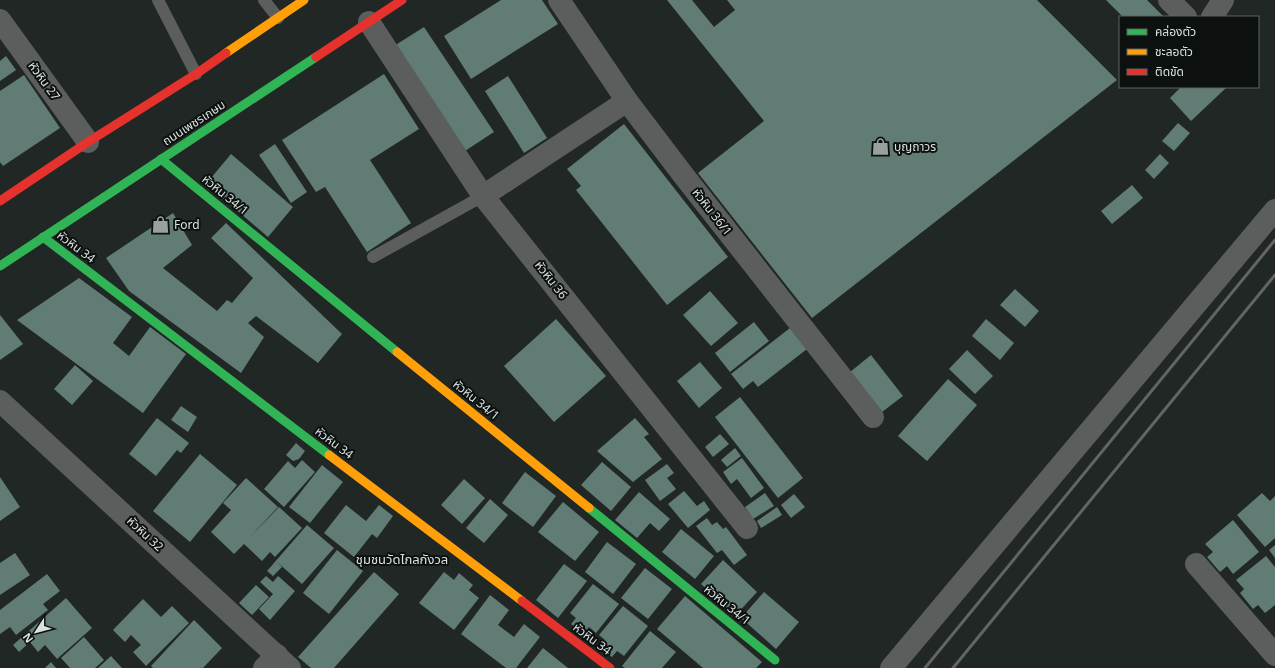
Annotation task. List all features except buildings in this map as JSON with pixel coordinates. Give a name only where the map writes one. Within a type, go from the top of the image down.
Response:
[{"type":"street","points":[[0,201],[88,142],[196,74],[304,0]]},
{"type":"street","name":"ถนนเพชรเกษม","points":[[0,266],[402,0]]},
{"type":"street","name":"หัวหิน 36/1","points":[[559,0],[628,101],[689,182],[873,417]]},
{"type":"street","points":[[1169,0],[1185,16]]},
{"type":"street","points":[[1213,16],[1224,0]]},
{"type":"street","name":"หัวหิน 27","points":[[0,20],[88,142]]},
{"type":"street","name":"หัวหิน 36","points":[[369,22],[483,196],[747,528]]},
{"type":"street","points":[[483,196],[628,101]]},
{"type":"street","name":"หัวหิน 34/1","points":[[161,159],[775,660]]},
{"type":"street","points":[[891,668],[1275,210]]},
{"type":"street","name":"หัวหิน 34","points":[[43,237],[610,668]]},
{"type":"street","name":"หัวหิน 32","points":[[0,401],[277,664]]},
{"type":"street","points":[[1196,564],[1275,655]]},
{"type":"lane","points":[[158,0],[196,74]]},
{"type":"lane","points":[[264,0],[278,18]]},
{"type":"lane","points":[[373,256],[483,196]]},
{"type":"railway","points":[[925,668],[1275,240]]},
{"type":"railway","points":[[953,668],[1275,275]]},
{"type":"traffic: fast","points":[[0,266],[316,57]]},
{"type":"traffic: fast","points":[[161,159],[397,352]]},
{"type":"traffic: fast","points":[[43,237],[329,455]]},
{"type":"traffic: fast","points":[[589,508],[775,660]]},
{"type":"traffic: slow","points":[[226,53],[304,0]]},
{"type":"traffic: slow","points":[[397,352],[589,508]]},
{"type":"traffic: slow","points":[[329,455],[522,601]]},
{"type":"traffic: jam","points":[[316,57],[402,0]]},
{"type":"traffic: jam","points":[[0,201],[226,53]]},
{"type":"traffic: jam","points":[[522,601],[610,668]]},
{"type":"place","name":"บุญถาวร","points":[[881,147]]},
{"type":"place","name":"Ford","points":[[161,225]]},
{"type":"district","name":"ชุมชนวัดไกลกังวล","points":[[402,559]]}]
